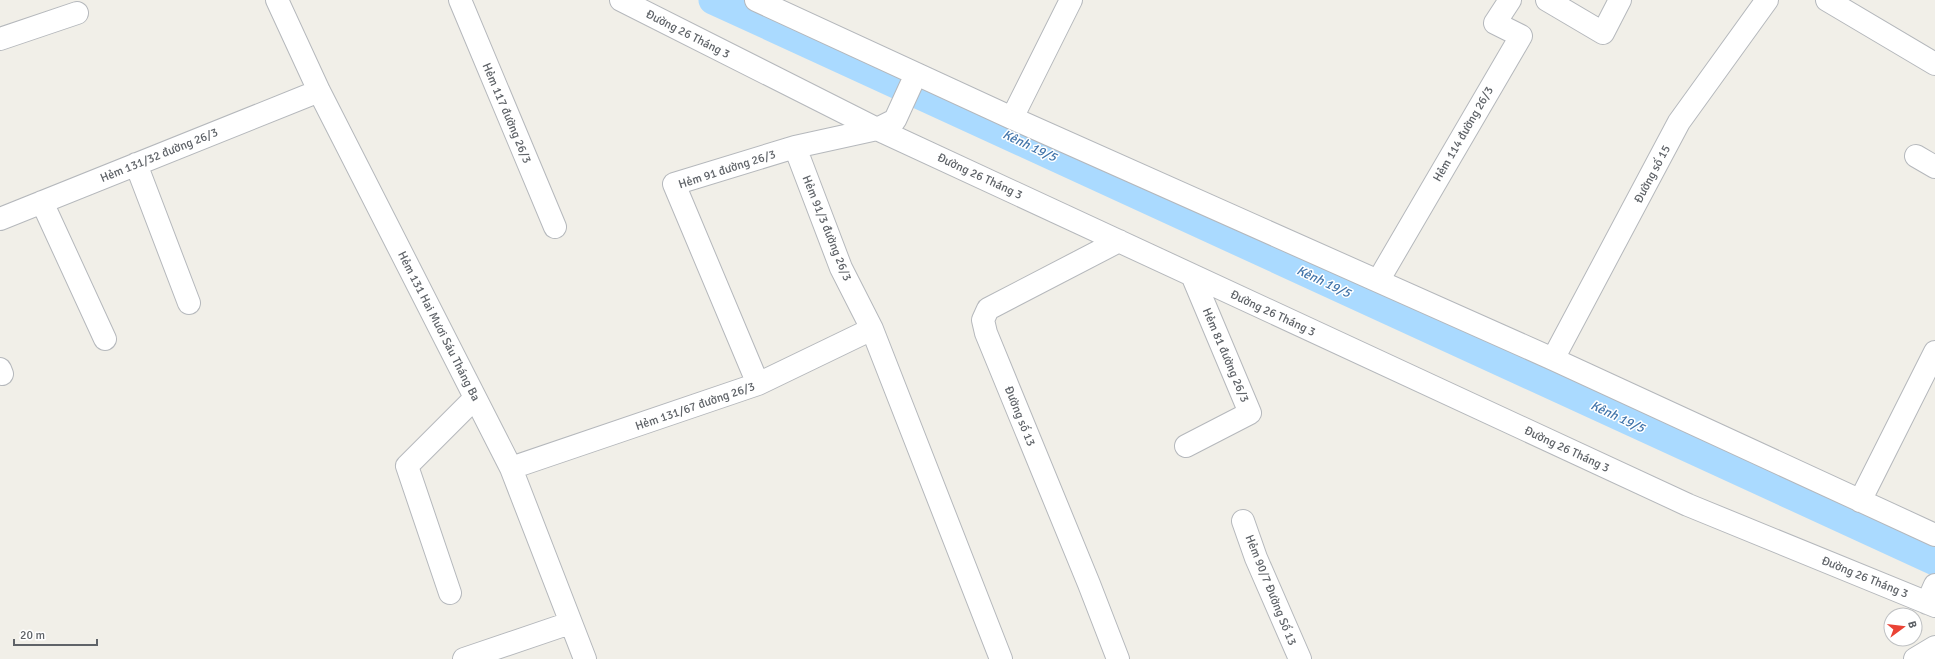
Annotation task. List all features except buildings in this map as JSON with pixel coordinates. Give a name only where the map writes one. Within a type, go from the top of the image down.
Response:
[{"type":"street","name":"Hẻm 131 Hai Mươi Sáu Tháng Ba","points":[[277,0],[319,91],[511,468],[585,659]]},
{"type":"street","name":"Hẻm 117 đường 26/3","points":[[460,0],[555,227]]},
{"type":"street","name":"Đường 26 Tháng 3","points":[[620,0],[886,124],[1119,241],[1688,505],[1932,598]]},
{"type":"street","points":[[756,0],[914,80],[1012,118],[1553,359],[1935,536]]},
{"type":"street","points":[[1012,118],[1071,0]]},
{"type":"street","name":"Hẻm 114 đường 26/3","points":[[1378,281],[1521,36],[1495,23],[1510,0]]},
{"type":"street","points":[[1557,3],[1603,33],[1620,0]]},
{"type":"street","name":"Đường số 15","points":[[1553,359],[1679,122],[1767,0]]},
{"type":"street","points":[[1827,0],[1935,64]]},
{"type":"street","points":[[0,39],[77,13]]},
{"type":"street","points":[[886,124],[914,80]]},
{"type":"street","name":"Hẻm 131/32 đường 26/3","points":[[0,219],[319,91]]},
{"type":"street","name":"Hẻm 91 đường 26/3","points":[[758,384],[674,184],[795,147],[886,124]]},
{"type":"street","name":"Hẻm 91/3 đường 26/3","points":[[795,147],[841,268],[872,329],[1001,659]]},
{"type":"street","points":[[1916,156],[1935,167]]},
{"type":"street","points":[[136,164],[189,303]]},
{"type":"street","points":[[42,202],[105,339]]},
{"type":"street","name":"Đường số 13","points":[[1118,659],[1089,584],[986,333],[983,320],[988,309],[1119,241]]},
{"type":"street","name":"Hẻm 81 đường 26/3","points":[[1186,446],[1250,413],[1192,275]]},
{"type":"street","name":"Hẻm 131/67 đường 26/3","points":[[511,468],[758,384],[872,329]]},
{"type":"street","points":[[1860,501],[1935,352]]},
{"type":"street","points":[[450,593],[407,466],[475,398]]},
{"type":"street","name":"Hẻm 90/7 Đường Số 13","points":[[1243,521],[1259,565],[1300,659]]},
{"type":"street","points":[[464,659],[570,623]]},
{"type":"street","points":[[1915,659],[1935,647]]},
{"type":"waterway","name":"Kênh 19/5","points":[[713,0],[1935,561]]}]
